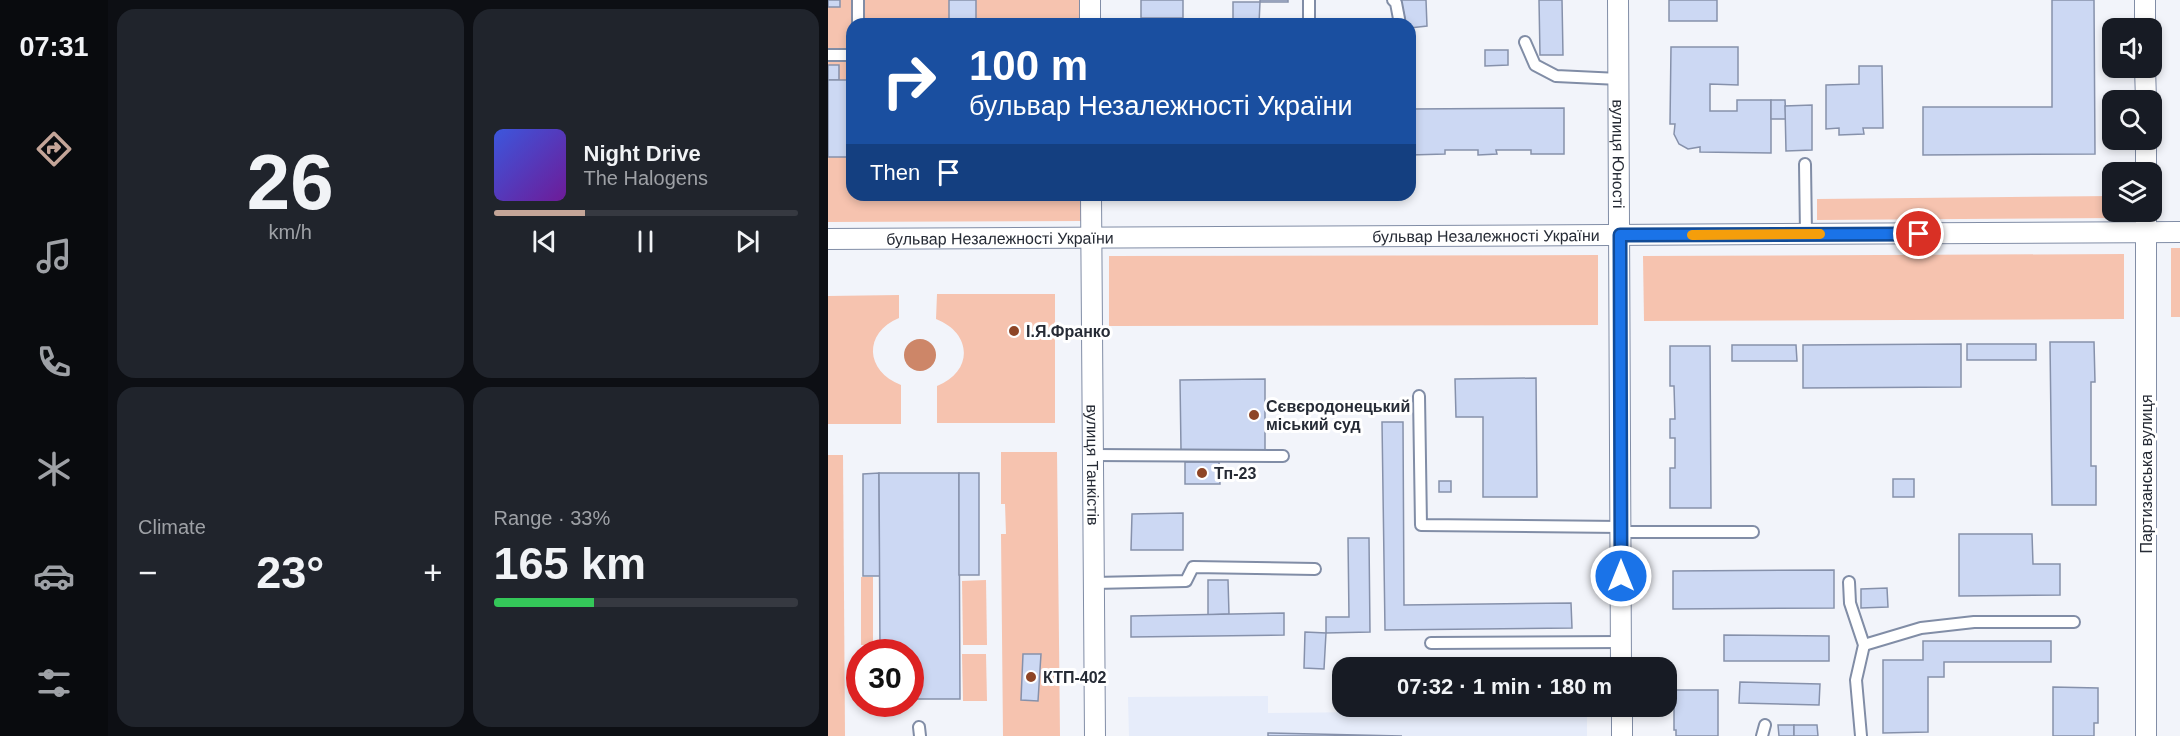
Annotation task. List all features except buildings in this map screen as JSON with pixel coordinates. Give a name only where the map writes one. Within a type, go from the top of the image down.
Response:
[{"type":"street","points":[[1090,0],[1090,18]]},
{"type":"street","name":"вулиця Юності","points":[[1618,0],[1621,657]]},
{"type":"street","points":[[2145,0],[2145,18]]},
{"type":"street","name":"вулиця Танкістів","points":[[1091,201],[1095,736]]},
{"type":"street","name":"Партизанська вулиця","points":[[2146,222],[2146,736]]},
{"type":"street","name":"бульвар Незалежності України","points":[[828,239],[2180,232]]},
{"type":"street","points":[[1622,717],[1622,736]]},
{"type":"lane","points":[[858,0],[858,18]]},
{"type":"lane","points":[[1309,0],[1309,18]]},
{"type":"lane","points":[[1393,0],[1396,3],[1399,18]]},
{"type":"lane","points":[[1525,42],[1535,65],[1556,76],[1619,79]]},
{"type":"lane","points":[[828,55],[846,55]]},
{"type":"lane","points":[[1805,164],[1806,234]]},
{"type":"lane","points":[[1419,396],[1421,525],[1753,532]]},
{"type":"lane","points":[[1093,455],[1283,456]]},
{"type":"lane","points":[[1094,583],[1186,581],[1192,567],[1315,569]]},
{"type":"lane","points":[[1849,582],[1850,603],[1864,645],[1856,680],[1861,736]]},
{"type":"lane","points":[[1864,645],[1932,626],[1974,622],[2074,622]]},
{"type":"lane","points":[[1431,643],[1621,642]]},
{"type":"lane","points":[[1762,736],[1765,725]]},
{"type":"shaded area","points":[[828,0],[1080,0],[1081,18],[846,18],[846,201],[1082,201],[1082,221],[828,222]]},
{"type":"shaded area","points":[[2102,196],[2102,218],[1817,220],[1817,199]]},
{"type":"shaded area","points":[[2171,248],[2180,248],[2180,317],[2171,317]]},
{"type":"shaded area","points":[[2124,254],[2124,319],[1644,321],[1643,256]]},
{"type":"shaded area","points":[[1598,255],[1598,325],[1109,326],[1109,256]]},
{"type":"shaded area","points":[[937,294],[1055,294],[1055,423],[937,423],[937,386],[958,371],[964,352],[957,333],[936,319]]},
{"type":"shaded area","points":[[899,295],[899,318],[879,333],[874,342],[873,352],[880,371],[901,385],[901,424],[828,424],[828,296]]},
{"type":"shaded area","points":[[920,339],[931,344],[936,355],[931,366],[920,371],[909,366],[904,355],[909,344]]},
{"type":"shaded area","points":[[1001,452],[1057,452],[1060,736],[1003,736],[1001,534],[1006,534],[1005,504],[1001,504]]},
{"type":"shaded area","points":[[828,455],[843,455],[845,736],[828,736]]},
{"type":"shaded area","points":[[861,577],[873,577],[873,639],[861,639]]},
{"type":"shaded area","points":[[986,580],[987,645],[963,645],[962,581]]},
{"type":"shaded area","points":[[962,654],[986,654],[987,701],[963,701]]},
{"type":"shaded area","points":[[1268,696],[1268,713],[1332,712],[1332,717],[1587,717],[1587,736],[1129,736],[1128,697]]},
{"type":"slow traffic","points":[[1692,235],[1820,234]]},
{"type":"place","name":"І.Я.Франко","points":[[1014,331]]},
{"type":"place","name":"Сєвєродонецький міський суд","points":[[1254,415]]},
{"type":"place","name":"Тп-23","points":[[1202,473]]},
{"type":"place","name":"КТП-402","points":[[1031,677]]},
{"type":"route","points":[[1621,576],[1620,235],[1919,234]]}]
